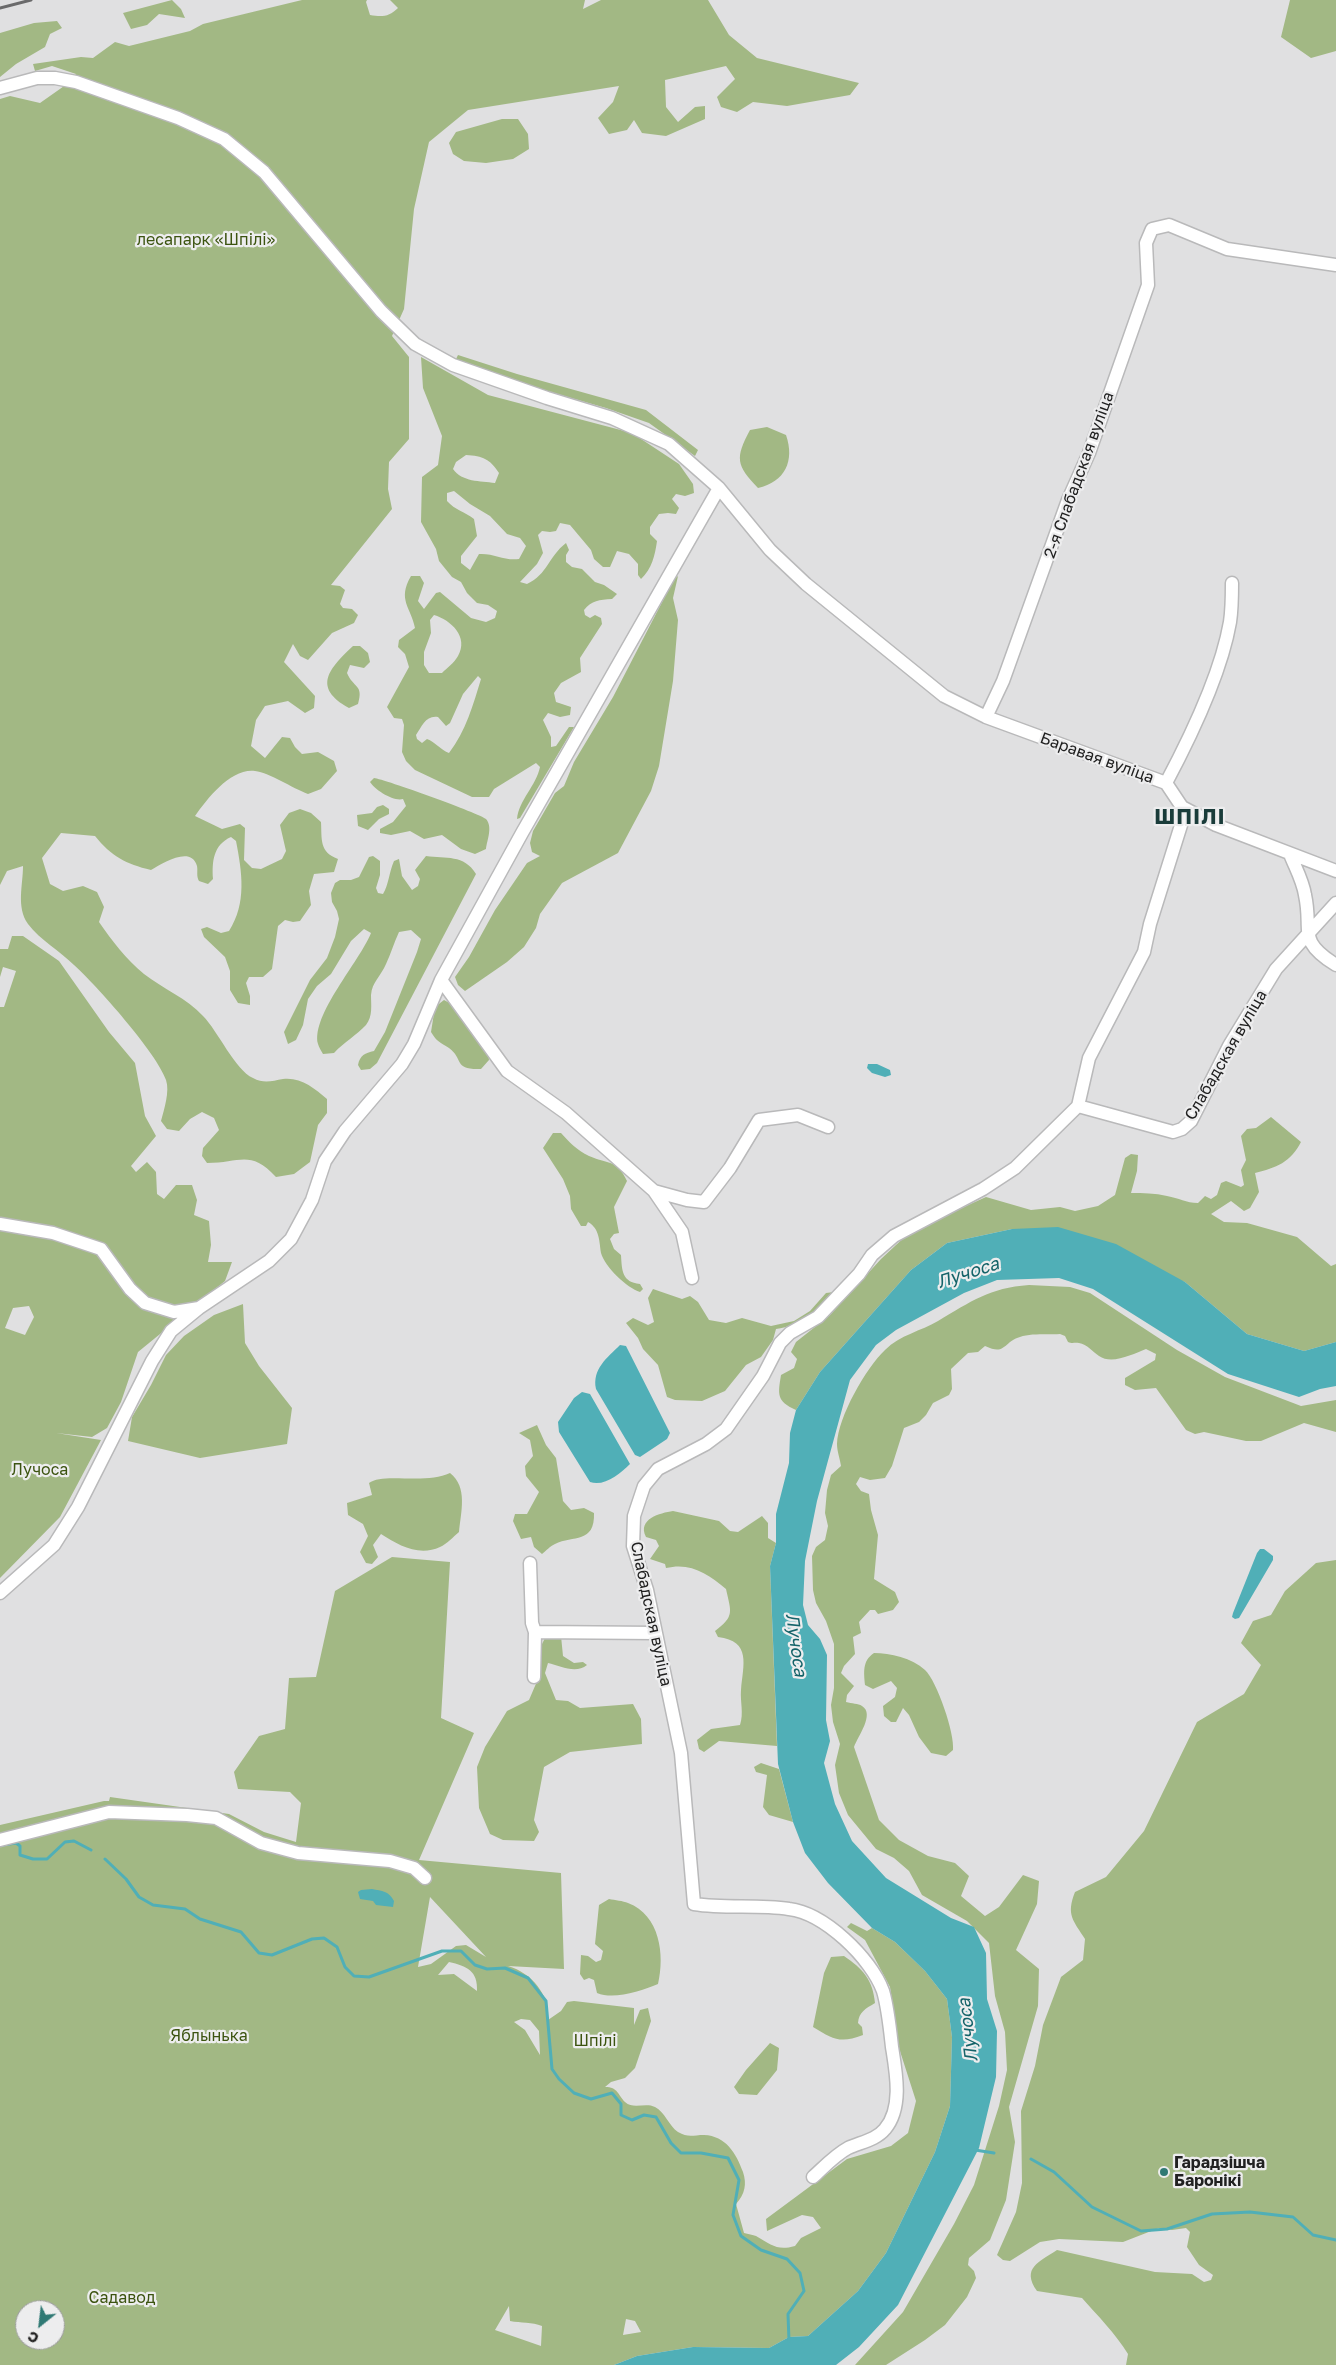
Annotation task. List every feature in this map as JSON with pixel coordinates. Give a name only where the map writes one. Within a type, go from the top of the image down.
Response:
[{"type":"street","name":"Баравая вуліца","points":[[0,88],[37,78],[55,78],[76,82],[178,118],[224,139],[264,172],[381,311],[415,344],[453,365],[547,398],[612,418],[669,444],[719,488],[770,550],[806,584],[944,696],[986,717],[1166,783],[1182,807],[1216,825],[1336,871]]},
{"type":"street","name":"2-я Слабадская вуліца","points":[[986,717],[1003,681],[1068,500],[1089,453],[1148,285],[1146,243],[1152,229],[1169,225],[1227,249],[1336,265]]},
{"type":"street","points":[[0,1593],[54,1545],[78,1507],[152,1361],[171,1331],[199,1308],[269,1261],[291,1239],[312,1200],[325,1162],[345,1131],[402,1064],[414,1044],[441,980],[522,832],[719,488]]},
{"type":"street","points":[[1166,783],[1184,750],[1218,666],[1230,621],[1232,583]]},
{"type":"street","points":[[1078,1106],[1089,1058],[1144,952],[1150,924],[1182,822],[1182,807]]},
{"type":"street","points":[[1290,854],[1306,895],[1307,936],[1322,956],[1336,965]]},
{"type":"street","name":"Слабадская вуліца","points":[[814,2177],[831,2160],[848,2148],[867,2142],[885,2129],[894,2110],[897,2080],[883,1992],[874,1972],[836,1932],[806,1912],[788,1908],[714,1907],[694,1904],[681,1753],[647,1590],[633,1546],[634,1516],[644,1486],[658,1469],[706,1444],[726,1429],[763,1376],[780,1342],[790,1332],[818,1317],[859,1274],[872,1255],[894,1236],[983,1189],[1015,1168],[1078,1106],[1173,1132],[1182,1129],[1191,1121],[1229,1046],[1276,969],[1336,903]]},
{"type":"street","points":[[441,980],[507,1071],[566,1113],[654,1191],[682,1232],[692,1278]]},
{"type":"street","points":[[654,1191],[687,1200],[704,1202],[730,1168],[759,1120],[798,1115],[828,1127]]},
{"type":"street","points":[[0,1224],[53,1233],[102,1249],[130,1289],[145,1303],[174,1312],[199,1308]]},
{"type":"street","points":[[530,1562],[532,1623],[535,1632],[534,1677]]},
{"type":"street","points":[[535,1632],[656,1633]]},
{"type":"street","points":[[0,1840],[109,1812],[187,1815],[216,1818],[261,1843],[298,1853],[390,1861],[414,1868],[425,1878]]},
{"type":"green space","points":[[172,0],[181,9],[185,18],[159,14],[147,25],[131,29],[123,13]]},
{"type":"green space","name":"лесапарк «Шпілі»","points":[[302,0],[367,0],[370,15],[382,16],[392,13],[398,8],[390,0],[585,0],[583,9],[601,0],[708,0],[729,35],[757,58],[859,83],[850,95],[787,106],[753,102],[737,112],[721,107],[717,97],[735,79],[726,66],[665,80],[666,107],[678,122],[695,107],[705,106],[705,119],[666,136],[642,133],[634,120],[627,130],[609,134],[598,118],[613,102],[619,86],[468,110],[429,142],[414,209],[404,309],[392,336],[409,357],[409,439],[389,462],[388,489],[392,509],[331,585],[340,586],[345,590],[340,604],[343,608],[352,609],[358,615],[354,623],[332,633],[308,660],[300,656],[293,644],[284,662],[315,696],[314,708],[305,713],[288,701],[265,706],[256,720],[251,746],[265,758],[282,737],[290,738],[302,754],[318,752],[334,761],[337,771],[321,789],[308,794],[261,772],[246,771],[229,779],[213,793],[195,816],[222,829],[240,824],[245,828],[244,860],[252,868],[261,869],[282,859],[286,851],[280,825],[289,813],[300,809],[311,813],[321,822],[322,839],[327,853],[338,859],[334,872],[314,874],[309,891],[311,905],[300,921],[285,920],[278,926],[272,969],[263,977],[249,977],[246,983],[250,996],[250,1005],[238,1003],[230,990],[230,971],[225,957],[204,937],[201,929],[207,927],[221,933],[229,931],[239,909],[242,887],[240,864],[236,841],[231,837],[225,840],[217,849],[213,866],[213,879],[208,884],[199,881],[197,866],[194,860],[189,857],[176,858],[151,870],[134,865],[113,854],[95,836],[61,833],[42,858],[50,884],[63,891],[83,886],[97,892],[104,907],[99,922],[120,950],[144,974],[197,1010],[209,1023],[233,1059],[246,1074],[257,1080],[264,1081],[296,1080],[312,1087],[327,1099],[327,1113],[318,1125],[310,1162],[294,1174],[276,1177],[267,1168],[251,1160],[207,1163],[202,1156],[203,1148],[219,1130],[214,1118],[202,1112],[190,1119],[179,1131],[167,1129],[161,1121],[166,1100],[167,1084],[151,1053],[125,1020],[84,975],[38,935],[24,917],[21,903],[23,866],[7,871],[0,885],[0,99],[10,96],[40,103],[67,84],[76,74],[52,66],[35,71],[33,64],[81,57],[93,58],[115,42],[129,46],[190,31],[203,24]]},
{"type":"green space","points":[[1290,0],[1336,0],[1336,51],[1311,58],[1281,37]]},
{"type":"green space","points":[[57,21],[62,28],[50,34],[45,47],[16,64],[0,77],[0,33],[34,23]]},
{"type":"green space","points":[[502,119],[518,119],[528,134],[529,149],[513,159],[486,163],[464,161],[453,154],[449,143],[456,132]]},
{"type":"green space","points":[[458,355],[517,374],[646,410],[698,450],[695,456],[649,423],[606,408],[498,377],[455,361]]},
{"type":"green space","points":[[421,357],[488,395],[632,433],[679,464],[693,484],[694,493],[685,496],[676,494],[672,499],[679,508],[676,514],[659,514],[650,527],[650,534],[657,541],[654,557],[641,579],[638,575],[638,564],[629,554],[617,551],[610,567],[603,567],[594,559],[591,550],[570,525],[560,523],[556,531],[542,531],[538,535],[543,553],[537,564],[520,582],[527,584],[534,580],[566,543],[569,550],[566,555],[566,562],[572,567],[582,569],[595,582],[604,585],[617,594],[612,599],[593,602],[584,610],[585,615],[590,618],[595,615],[601,618],[602,624],[580,658],[581,672],[561,683],[554,693],[556,702],[571,707],[570,715],[560,717],[548,713],[543,720],[551,737],[551,747],[556,746],[569,727],[574,727],[520,818],[517,819],[518,812],[538,774],[540,767],[536,763],[494,789],[489,797],[472,797],[415,770],[406,761],[402,752],[404,725],[402,719],[394,718],[387,707],[409,667],[405,654],[398,647],[399,640],[415,628],[405,597],[407,584],[411,576],[420,576],[424,583],[418,601],[424,609],[436,593],[440,592],[471,618],[486,622],[495,618],[497,611],[488,605],[477,603],[467,593],[461,582],[452,577],[439,561],[436,549],[421,522],[422,477],[438,465],[442,436],[423,388]],"holes":[[[466,455],[477,456],[489,461],[499,473],[495,483],[466,479],[453,469],[456,462]],[[454,491],[470,504],[490,516],[507,534],[520,538],[526,546],[519,559],[479,554],[470,570],[461,563],[461,556],[477,536],[474,519],[450,504],[447,501],[447,493]],[[434,615],[440,617],[452,625],[460,636],[461,649],[458,656],[442,673],[429,673],[424,665],[424,652],[431,633],[430,620]],[[478,676],[481,679],[468,717],[460,736],[449,753],[427,739],[422,743],[417,739],[416,735],[427,719],[438,717],[446,726],[450,723],[463,694]]]},
{"type":"green space","points":[[767,427],[786,435],[789,453],[788,462],[786,469],[775,481],[758,488],[745,473],[740,461],[740,455],[750,430]]},
{"type":"green space","points":[[678,576],[673,598],[678,620],[673,681],[659,766],[651,791],[618,853],[562,883],[540,914],[536,928],[524,947],[507,962],[465,991],[458,985],[455,977],[469,957],[495,910],[527,863],[540,856],[532,852],[530,843],[533,831],[555,793],[564,786],[574,762],[613,697],[674,579]]},
{"type":"green space","points":[[353,646],[360,646],[368,653],[370,662],[364,668],[350,665],[347,673],[360,693],[358,704],[349,708],[330,693],[328,677],[337,662]]},
{"type":"green space","points":[[374,778],[432,797],[486,819],[489,830],[486,849],[475,854],[461,849],[442,835],[424,839],[410,831],[391,835],[380,833],[380,829],[393,822],[406,806],[403,799],[395,799],[385,795],[376,788],[370,782]]},
{"type":"green space","points":[[383,805],[389,809],[389,814],[379,819],[368,830],[358,826],[357,815],[372,813],[377,807]]},
{"type":"green space","points":[[373,856],[380,861],[380,875],[376,888],[378,893],[383,894],[394,861],[399,859],[402,876],[412,890],[418,886],[420,879],[415,870],[426,856],[460,860],[466,863],[476,874],[377,1063],[370,1069],[361,1070],[358,1065],[360,1059],[374,1051],[385,1032],[417,952],[421,939],[411,930],[399,932],[386,964],[373,986],[371,1014],[368,1022],[334,1053],[323,1054],[318,1044],[318,1032],[329,1004],[371,933],[364,929],[351,941],[331,974],[317,986],[308,999],[303,1025],[296,1040],[288,1044],[284,1032],[310,980],[327,958],[335,937],[339,919],[332,902],[331,893],[335,883],[340,880],[351,880],[359,877],[369,857]]},
{"type":"green space","name":"Лучоса","points":[[12,936],[23,936],[59,961],[109,1032],[135,1063],[145,1116],[156,1136],[131,1166],[136,1172],[147,1162],[156,1172],[157,1194],[164,1199],[176,1185],[192,1185],[197,1200],[194,1215],[209,1221],[211,1245],[208,1262],[232,1262],[225,1281],[138,1352],[121,1402],[107,1428],[92,1437],[56,1433],[101,1440],[60,1517],[0,1578],[0,1007],[4,1007],[16,971],[3,967],[0,977],[0,949],[8,949]],"holes":[[[29,1306],[34,1317],[25,1335],[5,1328],[13,1308]]]},
{"type":"green space","points":[[444,1000],[453,1005],[488,1052],[489,1060],[481,1069],[463,1066],[454,1052],[437,1040],[431,1032],[435,1007]]},
{"type":"green space","points":[[1271,1117],[1301,1142],[1297,1149],[1293,1155],[1282,1163],[1255,1173],[1259,1192],[1250,1208],[1244,1211],[1231,1201],[1211,1214],[1224,1222],[1247,1223],[1297,1237],[1331,1266],[1336,1264],[1336,1342],[1304,1351],[1247,1334],[1185,1282],[1012,1229],[947,1243],[911,1270],[820,1372],[796,1410],[789,1407],[782,1400],[779,1392],[781,1375],[794,1368],[797,1359],[791,1352],[796,1342],[830,1315],[881,1259],[911,1231],[986,1197],[1031,1210],[1060,1207],[1075,1211],[1098,1206],[1115,1195],[1125,1158],[1131,1154],[1138,1155],[1137,1171],[1131,1193],[1158,1194],[1194,1203],[1198,1203],[1205,1196],[1211,1199],[1217,1195],[1221,1183],[1226,1181],[1241,1187],[1244,1185],[1241,1170],[1246,1160],[1241,1136],[1247,1129],[1256,1128]]},
{"type":"green space","points":[[553,1133],[561,1133],[570,1143],[589,1156],[611,1163],[619,1169],[627,1181],[614,1207],[619,1233],[614,1234],[610,1239],[614,1249],[621,1255],[624,1275],[630,1281],[640,1284],[643,1289],[640,1292],[617,1276],[607,1264],[601,1253],[595,1228],[588,1222],[586,1226],[581,1226],[571,1209],[570,1196],[563,1179],[543,1148]]},
{"type":"green space","points":[[1029,1285],[1070,1287],[1090,1293],[1177,1350],[1225,1377],[1301,1406],[1336,1400],[1336,1432],[1304,1423],[1261,1441],[1246,1441],[1204,1432],[1195,1434],[1186,1430],[1156,1388],[1135,1390],[1125,1385],[1125,1378],[1155,1360],[1156,1354],[1146,1349],[1122,1358],[1110,1359],[1099,1356],[1087,1346],[1068,1342],[1065,1336],[1060,1334],[1029,1335],[1014,1339],[1001,1349],[997,1350],[985,1346],[978,1352],[968,1353],[951,1369],[952,1389],[949,1395],[933,1403],[919,1422],[904,1428],[892,1466],[885,1478],[870,1480],[860,1477],[856,1484],[861,1491],[869,1494],[878,1535],[874,1579],[895,1592],[899,1602],[893,1610],[878,1614],[875,1610],[870,1610],[859,1622],[861,1633],[853,1637],[855,1654],[844,1666],[841,1673],[854,1686],[847,1695],[846,1702],[860,1705],[866,1710],[866,1720],[854,1747],[879,1820],[899,1840],[928,1856],[955,1863],[969,1876],[961,1896],[985,1916],[999,1907],[1023,1875],[1039,1881],[1037,1904],[1016,1950],[1039,1969],[1038,2006],[1009,2107],[1015,2142],[1006,2200],[990,2240],[969,2258],[968,2265],[974,2271],[976,2278],[967,2297],[945,2325],[925,2340],[886,2365],[855,2365],[903,2312],[954,2224],[974,2185],[999,2106],[1007,2070],[1005,2032],[995,1996],[989,1943],[967,1921],[922,1895],[909,1871],[894,1858],[876,1849],[848,1815],[839,1793],[835,1765],[840,1744],[833,1722],[831,1705],[834,1688],[834,1644],[826,1621],[816,1603],[813,1590],[812,1556],[816,1547],[825,1540],[828,1526],[825,1513],[827,1490],[831,1475],[841,1466],[837,1444],[842,1420],[854,1394],[878,1358],[897,1341],[931,1325],[981,1297],[1003,1289]]},
{"type":"green space","points":[[653,1289],[682,1299],[690,1296],[698,1302],[709,1320],[726,1323],[742,1318],[771,1326],[794,1321],[810,1311],[826,1293],[834,1292],[822,1305],[801,1321],[776,1329],[773,1340],[761,1357],[746,1365],[725,1391],[702,1401],[675,1400],[667,1397],[658,1365],[643,1349],[638,1338],[626,1323],[633,1318],[648,1325],[654,1322],[648,1298]]},
{"type":"green space","points":[[243,1304],[245,1343],[259,1366],[292,1408],[287,1444],[200,1458],[128,1441],[132,1417],[166,1355],[184,1336],[214,1315]]},
{"type":"green space","points":[[537,1425],[546,1445],[556,1458],[563,1501],[571,1510],[584,1508],[594,1513],[591,1530],[587,1534],[555,1544],[542,1554],[534,1547],[531,1537],[521,1539],[513,1521],[515,1514],[527,1514],[539,1492],[526,1476],[525,1466],[533,1456],[530,1440],[519,1433]]},
{"type":"green space","points":[[450,1473],[456,1479],[461,1493],[462,1508],[459,1532],[443,1546],[424,1551],[402,1546],[381,1534],[373,1545],[378,1557],[372,1564],[366,1563],[360,1552],[368,1536],[363,1524],[348,1515],[347,1503],[372,1495],[369,1483],[375,1480],[384,1478],[429,1478]]},
{"type":"green space","points":[[673,1511],[719,1521],[730,1531],[738,1532],[762,1516],[768,1523],[768,1538],[776,1543],[770,1566],[777,1746],[719,1741],[704,1752],[699,1749],[697,1740],[711,1729],[740,1725],[744,1663],[741,1649],[736,1643],[729,1639],[718,1637],[715,1631],[729,1617],[730,1608],[726,1589],[699,1571],[683,1567],[666,1568],[665,1564],[650,1559],[659,1546],[656,1540],[646,1537],[644,1531],[647,1521],[656,1515]]},
{"type":"green space","name":"Яблынька","points":[[392,1557],[450,1562],[441,1718],[474,1733],[419,1860],[561,1873],[564,1969],[508,1966],[525,1974],[538,1986],[546,2002],[548,2020],[561,2011],[567,2002],[574,2001],[634,2008],[634,2025],[640,2010],[648,2008],[651,2021],[635,2068],[625,2078],[611,2082],[605,2087],[613,2088],[628,2104],[655,2107],[682,2134],[688,2136],[712,2136],[729,2147],[737,2158],[744,2176],[745,2185],[743,2193],[736,2204],[744,2233],[756,2236],[779,2247],[795,2246],[801,2238],[821,2228],[813,2217],[802,2215],[767,2231],[766,2219],[847,2159],[891,2146],[908,2133],[916,2101],[899,2048],[890,1987],[865,1940],[847,1927],[851,1923],[867,1931],[872,1928],[895,1942],[925,1971],[947,1999],[952,2037],[950,2106],[935,2152],[886,2253],[858,2291],[808,2336],[789,2337],[769,2348],[693,2347],[637,2356],[614,2365],[0,2365],[0,1825],[109,1801],[110,1797],[229,1814],[264,1832],[296,1842],[301,1803],[290,1792],[238,1789],[234,1772],[259,1736],[285,1729],[289,1678],[316,1677],[335,1591]],"holes":[[[430,1897],[486,1957],[466,1945],[456,1946],[431,1964],[418,1967]],[[449,1962],[461,1965],[473,1974],[476,1979],[477,1991],[454,1974],[438,1975]],[[521,2019],[530,2020],[539,2031],[540,2055],[525,2030],[514,2022]],[[509,2306],[510,2321],[542,2326],[541,2346],[495,2330]],[[626,2319],[635,2321],[641,2332],[623,2335]]]},
{"type":"green space","points":[[1336,1560],[1336,2365],[1126,2365],[1128,2354],[1123,2346],[1082,2298],[1037,2291],[1031,2277],[1034,2266],[1057,2250],[1155,2272],[1192,2274],[1204,2282],[1211,2280],[1213,2275],[1199,2265],[1187,2247],[1190,2232],[1186,2228],[1172,2230],[1159,2228],[1123,2242],[1059,2239],[1040,2242],[1010,2261],[1003,2260],[997,2255],[1016,2212],[1022,2183],[1021,2111],[1035,2066],[1043,2025],[1061,1977],[1083,1960],[1085,1939],[1072,1917],[1072,1900],[1075,1892],[1106,1877],[1144,1831],[1197,1722],[1244,1694],[1261,1665],[1241,1643],[1253,1621],[1271,1615],[1285,1591],[1316,1563]]},
{"type":"green space","points":[[561,1636],[563,1656],[574,1663],[583,1662],[587,1665],[583,1668],[573,1669],[548,1663],[545,1673],[556,1700],[568,1701],[580,1708],[633,1704],[641,1719],[642,1744],[570,1752],[544,1767],[534,1820],[539,1832],[534,1841],[503,1840],[490,1834],[479,1808],[477,1767],[485,1747],[507,1711],[529,1700],[538,1679],[541,1646],[545,1638]]},
{"type":"green space","points":[[874,1653],[894,1655],[907,1659],[920,1666],[930,1676],[940,1696],[953,1742],[953,1750],[946,1756],[931,1753],[919,1737],[909,1715],[903,1708],[896,1722],[891,1722],[884,1716],[883,1706],[895,1697],[897,1688],[891,1681],[873,1689],[865,1685],[864,1671],[866,1663]]},
{"type":"green space","points":[[761,1763],[779,1769],[793,1822],[769,1815],[763,1807],[767,1775],[756,1772],[754,1767]]},
{"type":"green space","points":[[609,1899],[626,1902],[639,1909],[653,1926],[658,1937],[660,1949],[661,1961],[658,1984],[627,1994],[611,1996],[597,1993],[594,1980],[589,1978],[584,1980],[580,1974],[581,1955],[588,1956],[596,1962],[601,1960],[603,1951],[595,1944],[599,1905]]},
{"type":"green space","points":[[844,1956],[866,1976],[872,1988],[875,2003],[861,2013],[858,2023],[862,2027],[863,2035],[842,2040],[826,2035],[813,2027],[824,1973],[831,1957]]},
{"type":"green space","points":[[770,2043],[779,2048],[777,2070],[757,2095],[739,2094],[734,2087]]},
{"type":"water","points":[[868,1064],[877,1064],[890,1070],[891,1075],[885,1077],[872,1073],[867,1068]]},
{"type":"water","name":"Лучоса","points":[[1058,1227],[1116,1244],[1185,1282],[1247,1334],[1304,1351],[1336,1342],[1336,1386],[1320,1389],[1299,1397],[1228,1374],[1093,1289],[1059,1278],[997,1280],[964,1293],[896,1330],[876,1345],[850,1380],[817,1501],[805,1561],[803,1605],[808,1625],[820,1639],[827,1655],[826,1720],[830,1741],[824,1763],[835,1804],[852,1841],[886,1878],[951,1918],[974,1927],[986,1953],[987,1999],[997,2031],[996,2077],[979,2148],[898,2305],[859,2347],[836,2365],[614,2365],[637,2356],[693,2347],[769,2348],[789,2337],[808,2336],[858,2291],[886,2253],[935,2152],[950,2106],[952,2037],[947,1999],[925,1971],[895,1942],[872,1928],[828,1883],[805,1853],[793,1822],[778,1764],[770,1566],[776,1543],[776,1514],[789,1463],[790,1433],[796,1410],[820,1372],[911,1270],[947,1243],[1012,1229]]},
{"type":"water","points":[[620,1345],[626,1346],[670,1433],[667,1439],[640,1457],[635,1455],[596,1389],[595,1382],[598,1370]]},
{"type":"water","points":[[582,1392],[590,1394],[630,1464],[617,1475],[601,1483],[590,1482],[559,1432],[558,1422],[574,1398]]},
{"type":"water","points":[[1260,1549],[1264,1549],[1273,1556],[1273,1560],[1239,1618],[1235,1619],[1232,1617],[1233,1613]]},
{"type":"water","points":[[372,1889],[390,1895],[394,1901],[393,1907],[376,1905],[373,1901],[360,1899],[358,1892]]},
{"type":"waterway","points":[[3,1845],[16,1843],[20,1846],[20,1855],[33,1859],[47,1859],[65,1842],[74,1841],[91,1850]]},
{"type":"waterway","points":[[105,1859],[126,1879],[139,1897],[153,1905],[185,1909],[200,1919],[241,1932],[259,1953],[272,1955],[312,1939],[324,1938],[337,1947],[345,1967],[354,1976],[369,1977],[442,1951],[461,1951],[475,1965],[487,1969],[505,1968],[528,1978],[546,2001],[552,2069],[559,2079],[574,2093],[591,2099],[612,2093],[621,2104],[621,2115],[632,2120],[644,2115],[656,2117],[671,2143],[681,2153],[701,2153],[728,2158],[739,2180],[733,2215],[741,2236],[761,2250],[787,2259],[800,2273],[804,2291],[788,2314],[789,2341]]},
{"type":"waterway","points":[[975,2150],[994,2153]]},
{"type":"waterway","points":[[1031,2159],[1054,2172],[1092,2207],[1141,2231],[1167,2229],[1212,2214],[1250,2212],[1293,2217],[1313,2235],[1336,2240]]},
{"type":"railway","points":[[0,8],[31,0]]},
{"type":"place","name":"Гарадзішча Баронікі","points":[[1164,2172]]},
{"type":"district","name":"ШПІЛІ","points":[[1190,817]]},
{"type":"park label","name":"Шпілі","points":[[595,2041]]},
{"type":"park label","name":"Садавод","points":[[122,2298]]}]
